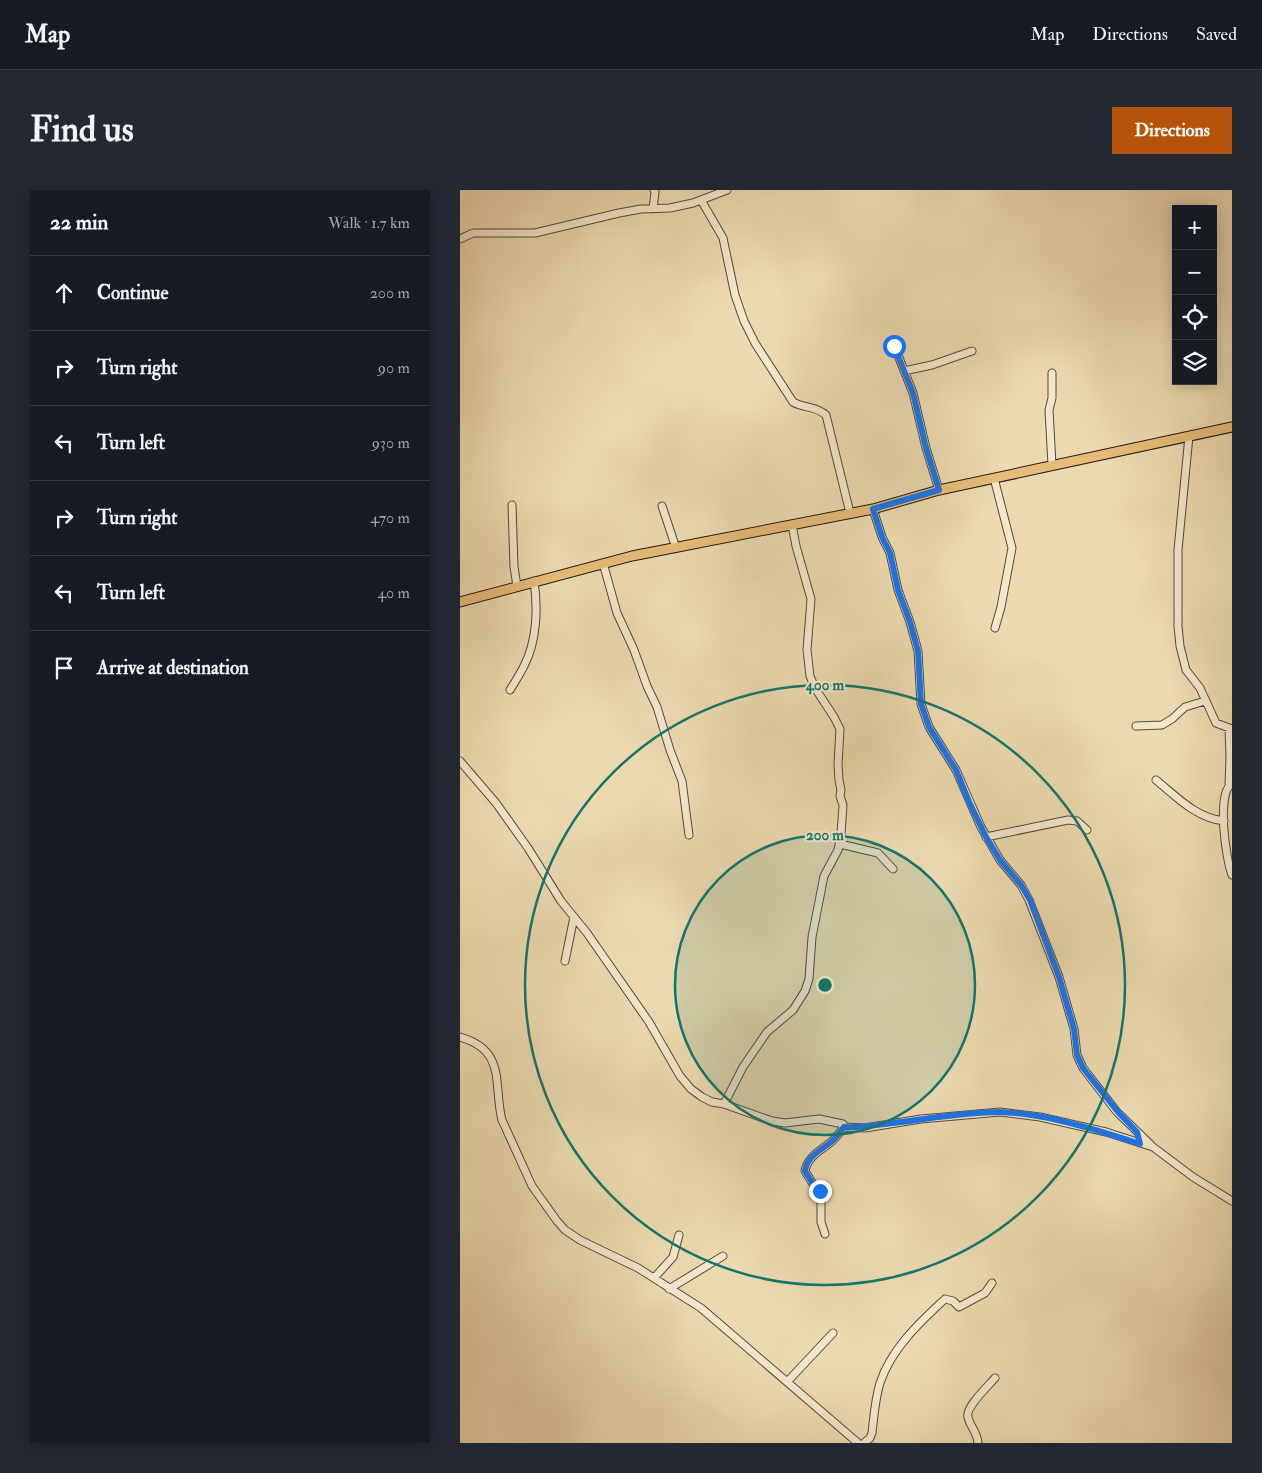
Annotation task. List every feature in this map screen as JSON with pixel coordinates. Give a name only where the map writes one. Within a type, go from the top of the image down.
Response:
[{"type":"main road","points":[[460,602],[603,563],[873,509],[939,490],[1232,427]]},
{"type":"street","points":[[654,190],[654,209]]},
{"type":"street","points":[[460,239],[473,233],[535,233],[619,213],[670,208],[701,200],[727,190]]},
{"type":"street","points":[[701,200],[724,238],[735,295],[755,344],[793,402],[801,406],[818,409],[826,415],[850,513]]},
{"type":"street","points":[[894,346],[913,393],[926,448],[939,490]]},
{"type":"street","points":[[904,371],[932,365],[972,350]]},
{"type":"street","points":[[1052,373],[1052,398],[1049,410],[1052,465]]},
{"type":"street","points":[[1189,436],[1178,550],[1177,618],[1180,646],[1186,670],[1200,688],[1216,723],[1230,729],[1231,784],[1225,796],[1224,821],[1226,852],[1232,875]]},
{"type":"street","points":[[994,478],[1012,548],[1001,607],[995,628]]},
{"type":"street","points":[[512,505],[514,567],[517,586]]},
{"type":"street","points":[[662,506],[676,548]]},
{"type":"street","points":[[873,509],[882,537],[890,553],[898,590],[918,651],[921,704],[924,715],[929,727],[956,770],[986,837],[1000,860],[1021,885],[1030,900],[1059,977],[1074,1029],[1077,1055],[1083,1068],[1118,1112],[1153,1147],[1193,1178],[1232,1201]]},
{"type":"street","points":[[724,1104],[749,1058],[767,1032],[793,1010],[805,991],[809,979],[812,937],[824,876],[840,844],[843,805],[840,796],[842,790],[838,765],[840,729],[815,688],[810,676],[807,650],[811,599],[796,546],[792,524]]},
{"type":"street","points":[[603,563],[617,613],[634,650],[647,686],[658,707],[670,750],[682,781],[688,835]]},
{"type":"street","points":[[510,690],[524,666],[531,649],[537,602],[534,581]]},
{"type":"street","points":[[1136,726],[1162,725],[1185,707],[1205,701],[1205,698]]},
{"type":"street","points":[[460,761],[496,803],[528,848],[561,901],[588,933],[649,1022],[680,1076],[702,1098],[772,1121],[785,1123],[819,1118],[843,1124],[844,1127],[865,1128],[921,1119],[1000,1112],[1040,1117],[1078,1125],[1153,1147]]},
{"type":"street","points":[[1156,780],[1197,812],[1211,819],[1224,821]]},
{"type":"street","points":[[986,837],[1068,820],[1077,821],[1087,830]]},
{"type":"street","points":[[840,844],[878,853],[893,869]]},
{"type":"street","points":[[565,961],[574,917]]},
{"type":"street","points":[[460,1037],[474,1042],[494,1062],[502,1120],[532,1186],[557,1221],[572,1235],[638,1268],[701,1308],[858,1443]]},
{"type":"street","points":[[825,1234],[821,1222],[820,1191],[805,1171],[806,1164],[812,1156],[833,1141],[844,1127]]},
{"type":"street","points":[[1137,1132],[1140,1144]]},
{"type":"street","points":[[654,1278],[673,1257],[680,1235]]},
{"type":"street","points":[[670,1288],[723,1256]]},
{"type":"street","points":[[864,1443],[870,1438],[872,1433],[876,1398],[880,1383],[886,1369],[911,1333],[945,1299],[953,1301],[959,1307],[985,1293],[992,1283]]},
{"type":"street","points":[[787,1382],[833,1333]]},
{"type":"street","points":[[978,1443],[977,1434],[967,1416],[968,1409],[994,1378]]},
{"type":"route","points":[[820,1191],[805,1171],[806,1164],[812,1156],[833,1141],[844,1127],[865,1128],[921,1119],[1000,1112],[1040,1117],[1078,1125],[1106,1132],[1140,1144],[1137,1132],[1118,1112],[1083,1068],[1077,1055],[1074,1029],[1059,977],[1030,900],[1021,885],[1000,860],[981,827],[956,770],[929,727],[921,704],[918,651],[898,590],[890,553],[882,537],[873,509],[939,490],[926,448],[913,393],[894,346]]}]
